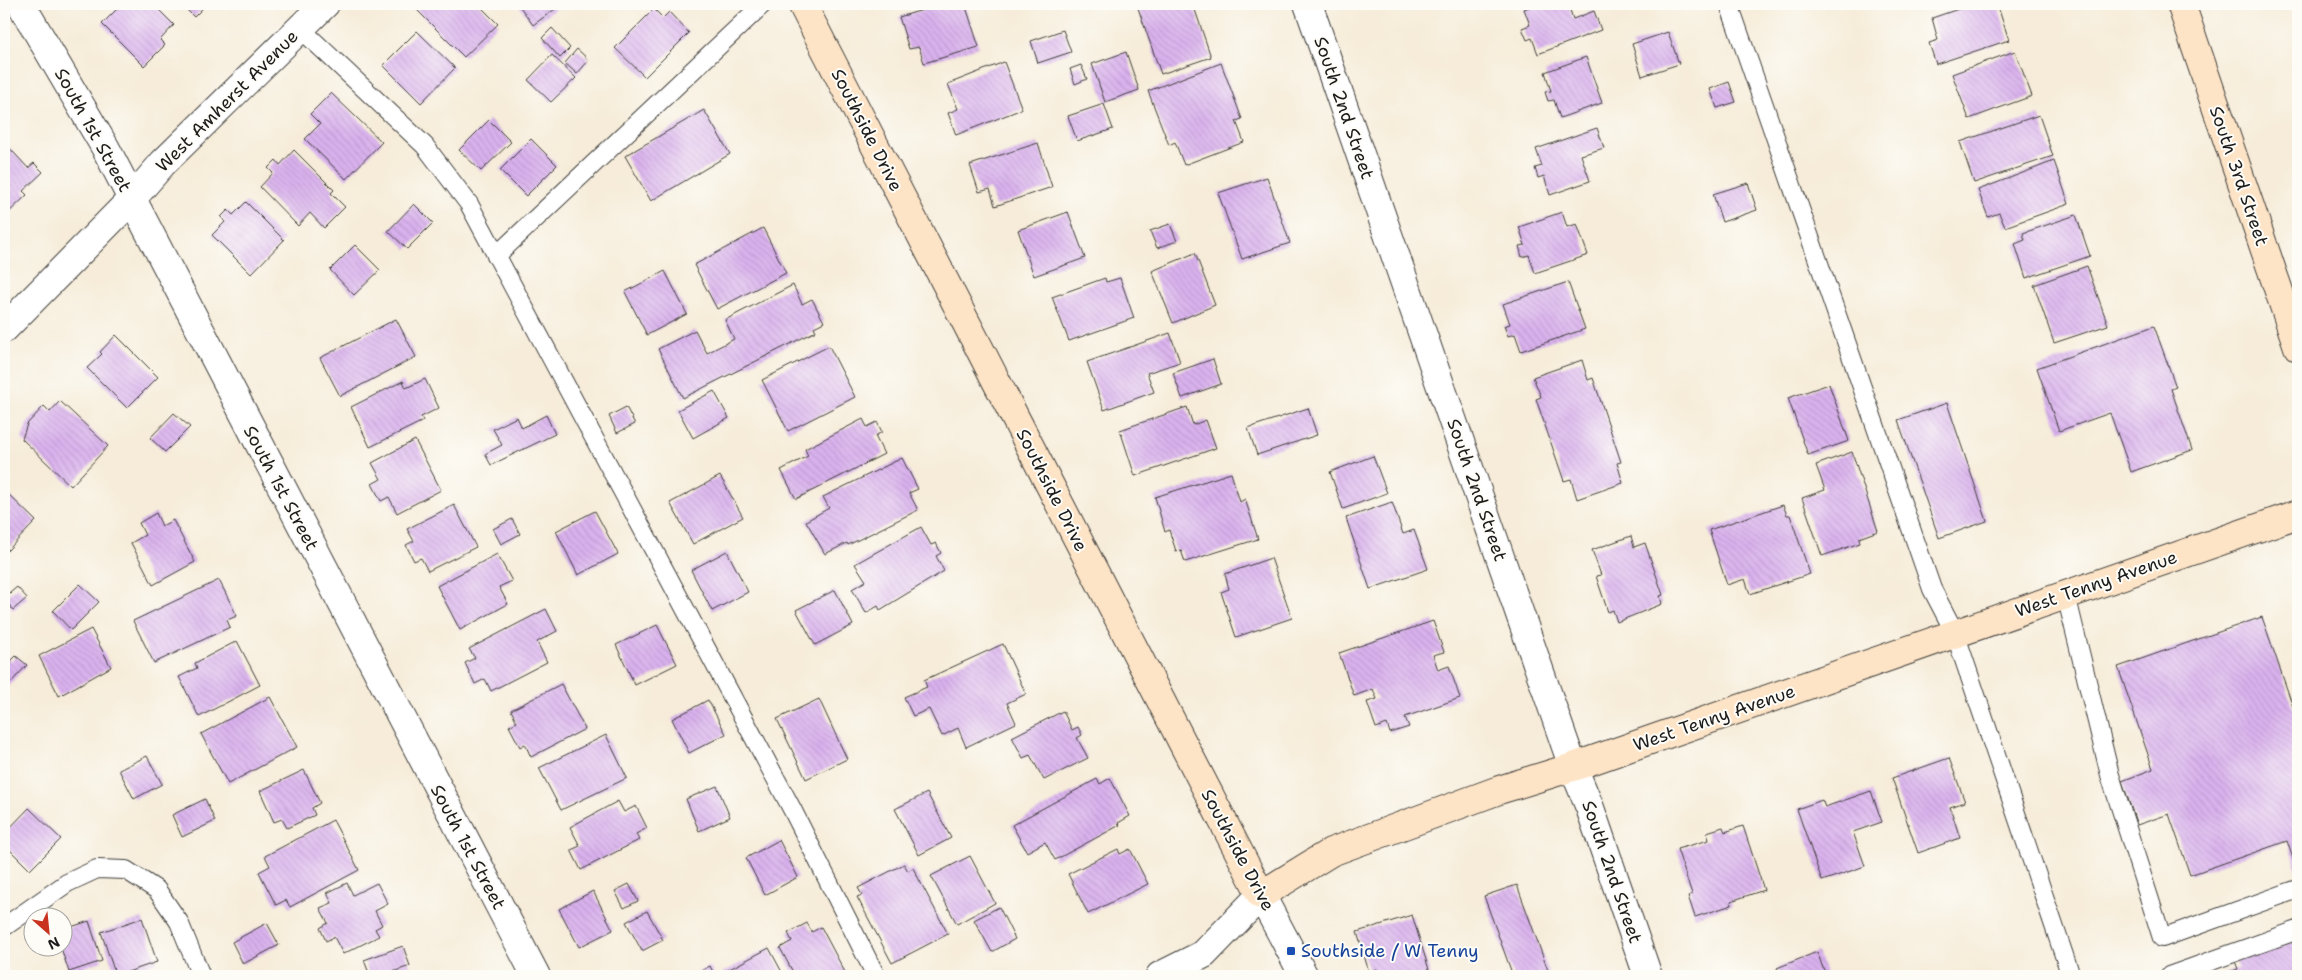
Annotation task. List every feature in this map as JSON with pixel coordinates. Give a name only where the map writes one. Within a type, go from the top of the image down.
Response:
[{"type":"main road","name":"Southside Drive","points":[[802,4],[1261,895]]},
{"type":"main road","name":"South 3rd Street","points":[[2181,4],[2298,347]]},
{"type":"main road","name":"West Tenny Avenue","points":[[1261,895],[1330,852],[1499,790],[1573,767],[2298,514]]},
{"type":"street","name":"South 1st Street","points":[[21,4],[105,147],[536,976]]},
{"type":"street","name":"West Amherst Avenue","points":[[4,328],[131,200],[163,163],[325,4]]},
{"type":"street","name":"South 2nd Street","points":[[1308,4],[1573,767],[1590,808],[1648,976]]},
{"type":"street","name":"West Tenny Avenue","points":[[1160,976],[1204,954],[1261,895]]},
{"type":"street","name":"Southside Drive","points":[[1261,895],[1304,976]]},
{"type":"lane","points":[[496,256],[763,4]]},
{"type":"lane","points":[[1729,4],[1932,589],[1956,633],[2071,976]]},
{"type":"lane","points":[[301,29],[426,146],[469,204],[792,809],[876,976]]},
{"type":"lane","points":[[2066,595],[2110,775],[2162,938],[2298,889]]},
{"type":"lane","points":[[4,927],[67,883],[97,869],[126,870],[157,890],[179,922],[201,976]]},
{"type":"lane","points":[[2168,976],[2298,930]]},
{"type":"building","points":[[122,4],[153,4],[174,25],[160,40],[165,45],[144,66],[102,24]]},
{"type":"building","points":[[181,4],[207,4],[194,17]]},
{"type":"building","points":[[421,4],[478,4],[498,24],[464,57],[416,9]]},
{"type":"building","points":[[518,4],[562,4],[533,25]]},
{"type":"building","points":[[943,4],[965,4],[979,47],[924,63],[919,47],[909,49],[899,17]]},
{"type":"building","points":[[1150,4],[1193,4],[1211,57],[1161,74],[1138,8]]},
{"type":"building","points":[[1537,4],[1568,4],[1573,19],[1594,11],[1601,30],[1538,54],[1532,38],[1527,40],[1522,28],[1530,25],[1524,9]]},
{"type":"building","points":[[1911,4],[1926,4],[1913,9]]},
{"type":"building","points":[[1973,4],[1997,4],[2009,40],[1936,64],[1929,43],[1938,40],[1932,18]]},
{"type":"building","points":[[654,9],[663,18],[669,12],[689,33],[645,77],[615,48]]},
{"type":"building","points":[[552,28],[570,48],[560,58],[542,38]]},
{"type":"building","points":[[1063,30],[1071,52],[1038,63],[1031,41]]},
{"type":"building","points":[[417,31],[455,68],[421,103],[383,65]]},
{"type":"building","points":[[1668,32],[1679,64],[1642,76],[1632,44]]},
{"type":"building","points":[[577,49],[589,60],[577,74],[565,63]]},
{"type":"building","points":[[2015,51],[2032,96],[1969,119],[1952,74]]},
{"type":"building","points":[[1126,52],[1139,90],[1105,102],[1092,64]]},
{"type":"building","points":[[552,55],[576,78],[551,102],[528,80]]},
{"type":"building","points":[[1586,57],[1602,103],[1560,118],[1554,100],[1548,101],[1545,92],[1551,91],[1545,72]]},
{"type":"building","points":[[1004,62],[1022,109],[956,135],[948,113],[958,109],[948,84]]},
{"type":"building","points":[[1221,63],[1242,119],[1236,121],[1244,142],[1184,165],[1175,142],[1169,145],[1148,91]]},
{"type":"building","points":[[1081,65],[1087,79],[1075,84],[1070,69]]},
{"type":"building","points":[[1729,82],[1736,102],[1717,108],[1710,89]]},
{"type":"building","points":[[331,93],[382,142],[346,179],[305,139],[320,124],[310,114]]},
{"type":"building","points":[[1104,104],[1113,129],[1077,141],[1068,116]]},
{"type":"building","points":[[704,110],[730,154],[651,201],[625,156]]},
{"type":"building","points":[[2039,115],[2053,156],[1974,183],[1960,142]]},
{"type":"building","points":[[489,120],[511,142],[481,171],[459,150]]},
{"type":"building","points":[[1597,128],[1604,148],[1581,155],[1590,181],[1550,195],[1544,176],[1538,178],[1535,168],[1542,166],[1536,149]]},
{"type":"building","points":[[531,139],[557,165],[526,196],[500,170]]},
{"type":"building","points":[[4,142],[28,168],[34,163],[43,172],[23,191],[27,195],[4,217]]},
{"type":"building","points":[[1038,143],[1052,187],[995,206],[990,189],[979,192],[970,165]]},
{"type":"building","points":[[294,150],[334,190],[331,193],[345,207],[324,228],[310,213],[298,226],[260,187],[273,173],[268,168],[276,160],[280,165]]},
{"type":"building","points":[[2054,161],[2069,204],[2005,227],[1999,213],[1988,217],[1978,190]]},
{"type":"building","points":[[1267,177],[1290,243],[1242,259],[1218,193]]},
{"type":"building","points":[[1748,183],[1757,210],[1722,222],[1713,194]]},
{"type":"building","points":[[246,202],[284,240],[251,274],[212,235],[225,222],[221,217],[228,210],[233,215]]},
{"type":"building","points":[[414,204],[433,223],[407,249],[388,231]]},
{"type":"building","points":[[1068,212],[1085,258],[1034,276],[1018,230]]},
{"type":"building","points":[[1562,212],[1567,227],[1577,224],[1588,255],[1535,273],[1529,255],[1522,257],[1519,246],[1525,245],[1519,227]]},
{"type":"building","points":[[2076,215],[2090,256],[2026,278],[2015,244],[2025,240],[2023,233]]},
{"type":"building","points":[[1170,224],[1177,241],[1157,248],[1150,231]]},
{"type":"building","points":[[763,228],[786,273],[717,309],[694,265]]},
{"type":"building","points":[[355,245],[380,270],[354,295],[330,270]]},
{"type":"building","points":[[1195,253],[1215,305],[1173,323],[1152,271]]},
{"type":"building","points":[[2087,266],[2108,325],[2054,343],[2034,285]]},
{"type":"building","points":[[665,271],[687,314],[647,335],[625,292]]},
{"type":"building","points":[[1105,278],[1106,282],[1120,278],[1134,318],[1069,341],[1052,297]]},
{"type":"building","points":[[1568,282],[1585,329],[1521,351],[1515,334],[1508,336],[1504,326],[1510,324],[1503,304]]},
{"type":"building","points":[[793,285],[802,304],[812,299],[824,322],[814,327],[816,331],[683,398],[658,349],[695,330],[707,353],[734,339],[725,320]]},
{"type":"building","points":[[396,319],[416,357],[340,396],[320,358]]},
{"type":"building","points":[[2154,326],[2176,387],[2171,389],[2192,450],[2131,472],[2110,413],[2059,431],[2037,368]]},
{"type":"building","points":[[1170,333],[1180,362],[1147,373],[1154,392],[1104,410],[1087,362]]},
{"type":"building","points":[[116,335],[158,377],[127,408],[87,368],[102,354],[100,352]]},
{"type":"building","points":[[829,346],[855,397],[788,431],[762,380]]},
{"type":"building","points":[[1213,359],[1221,384],[1182,398],[1173,373]]},
{"type":"building","points":[[1582,360],[1588,380],[1593,378],[1621,462],[1617,463],[1623,483],[1577,499],[1571,479],[1564,481],[1536,399],[1541,397],[1533,377]]},
{"type":"building","points":[[425,379],[439,408],[421,417],[423,421],[370,447],[351,407],[403,381],[406,388]]},
{"type":"building","points":[[1829,384],[1849,441],[1808,455],[1788,398]]},
{"type":"building","points":[[714,391],[729,418],[693,438],[678,410]]},
{"type":"building","points":[[60,401],[108,446],[71,486],[22,439],[27,424],[44,406],[50,412]]},
{"type":"building","points":[[1947,403],[1987,521],[1939,538],[1898,420]]},
{"type":"building","points":[[626,407],[635,424],[617,433],[609,416]]},
{"type":"building","points":[[1187,407],[1193,425],[1206,420],[1216,448],[1135,476],[1120,430]]},
{"type":"building","points":[[1308,408],[1317,435],[1257,455],[1248,428]]},
{"type":"building","points":[[174,413],[190,427],[165,452],[150,438]]},
{"type":"building","points":[[546,415],[555,434],[491,465],[485,454],[502,445],[493,429],[517,417],[522,428]]},
{"type":"building","points":[[863,419],[867,427],[877,422],[882,432],[875,436],[884,454],[796,499],[781,470],[808,456],[805,449]]},
{"type":"building","points":[[415,440],[441,490],[397,513],[389,497],[381,501],[372,484],[381,479],[372,463]]},
{"type":"building","points":[[1852,452],[1878,531],[1859,538],[1860,543],[1822,556],[1802,498],[1825,490],[1816,465]]},
{"type":"building","points":[[1373,456],[1387,493],[1343,509],[1330,472]]},
{"type":"building","points":[[902,458],[918,489],[909,493],[918,510],[848,545],[847,543],[825,554],[806,521],[829,508],[823,497]]},
{"type":"building","points":[[1231,473],[1240,502],[1245,499],[1258,539],[1185,562],[1181,550],[1176,551],[1169,530],[1165,532],[1155,497]]},
{"type":"building","points":[[720,476],[743,517],[693,544],[670,503]]},
{"type":"building","points":[[4,490],[36,521],[4,554]]},
{"type":"building","points":[[1392,502],[1403,534],[1414,530],[1428,569],[1370,589],[1346,518]]},
{"type":"building","points":[[454,505],[476,547],[428,571],[421,558],[414,561],[406,545],[414,541],[407,529]]},
{"type":"building","points":[[1783,505],[1787,515],[1790,515],[1810,574],[1750,594],[1745,579],[1727,585],[1709,530]]},
{"type":"building","points":[[595,511],[618,554],[578,575],[556,531]]},
{"type":"building","points":[[156,513],[162,526],[173,520],[195,562],[153,585],[131,543],[145,535],[139,523]]},
{"type":"building","points":[[512,519],[520,534],[501,544],[493,529]]},
{"type":"building","points":[[921,527],[931,545],[936,543],[941,553],[936,556],[944,571],[880,610],[878,606],[866,613],[852,589],[866,581],[855,564]]},
{"type":"building","points":[[1631,536],[1634,547],[1645,543],[1663,595],[1660,596],[1662,604],[1617,622],[1613,610],[1608,612],[1596,576],[1601,575],[1592,550]]},
{"type":"building","points":[[727,551],[748,592],[712,611],[691,570]]},
{"type":"building","points":[[497,554],[512,581],[499,587],[508,604],[460,630],[437,586]]},
{"type":"building","points":[[1271,558],[1292,618],[1236,637],[1221,592],[1229,589],[1225,574]]},
{"type":"building","points":[[219,580],[237,616],[227,620],[230,627],[154,663],[133,621]]},
{"type":"building","points":[[80,584],[99,602],[71,630],[53,611]]},
{"type":"building","points":[[17,587],[27,598],[13,610],[4,598]]},
{"type":"building","points":[[835,590],[853,625],[815,645],[796,610]]},
{"type":"building","points":[[546,609],[557,631],[537,642],[547,662],[491,691],[485,679],[475,684],[465,663],[475,658],[469,649]]},
{"type":"building","points":[[2262,617],[2298,721],[2298,873],[2287,841],[2190,875],[2169,814],[2137,825],[2122,781],[2153,769],[2118,667]]},
{"type":"building","points":[[1433,621],[1444,652],[1433,655],[1438,670],[1449,666],[1460,698],[1405,717],[1409,727],[1390,733],[1387,724],[1376,728],[1367,702],[1377,699],[1373,689],[1354,696],[1339,653]]},
{"type":"building","points":[[657,625],[677,664],[635,685],[616,645]]},
{"type":"building","points":[[91,629],[111,667],[59,696],[39,656]]},
{"type":"building","points":[[237,641],[260,685],[199,717],[179,677],[197,668],[195,663]]},
{"type":"building","points":[[1003,644],[1026,694],[1007,703],[1016,723],[966,747],[958,728],[942,736],[929,709],[913,716],[904,697],[927,687],[924,680]]},
{"type":"building","points":[[4,654],[11,661],[16,656],[27,665],[4,690]]},
{"type":"building","points":[[561,684],[585,729],[531,757],[525,744],[520,747],[509,726],[517,722],[511,710]]},
{"type":"building","points":[[270,697],[297,747],[228,784],[201,734]]},
{"type":"building","points":[[819,699],[847,759],[806,779],[777,719]]},
{"type":"building","points":[[708,700],[726,734],[689,753],[672,719]]},
{"type":"building","points":[[1063,711],[1072,730],[1078,727],[1082,735],[1077,738],[1088,758],[1044,780],[1030,755],[1023,758],[1012,737]]},
{"type":"building","points":[[606,735],[627,778],[561,810],[539,768]]},
{"type":"building","points":[[147,756],[162,784],[134,799],[119,770]]},
{"type":"building","points":[[1949,758],[1965,802],[1950,807],[1960,838],[1918,853],[1892,778]]},
{"type":"building","points":[[304,770],[320,803],[312,808],[315,815],[287,828],[282,819],[274,822],[260,791]]},
{"type":"building","points":[[1110,778],[1130,816],[1118,823],[1120,825],[1055,860],[1045,842],[1027,852],[1012,825],[1097,779],[1100,784]]},
{"type":"building","points":[[717,786],[730,817],[699,831],[686,799]]},
{"type":"building","points":[[1871,791],[1882,822],[1853,832],[1865,866],[1822,881],[1797,809],[1822,800],[1825,807]]},
{"type":"building","points":[[927,793],[951,838],[919,855],[895,809]]},
{"type":"building","points":[[205,799],[215,821],[182,837],[172,815]]},
{"type":"building","points":[[618,801],[624,812],[636,806],[647,828],[636,834],[639,840],[581,870],[571,850],[580,846],[570,827]]},
{"type":"building","points":[[29,808],[61,839],[30,870],[4,844],[4,834]]},
{"type":"building","points":[[333,820],[359,870],[290,907],[286,900],[276,905],[259,872],[270,866],[265,856]]},
{"type":"building","points":[[1743,826],[1764,890],[1731,901],[1732,905],[1695,917],[1688,896],[1692,894],[1677,849],[1709,840],[1707,832],[1723,827],[1725,832]]},
{"type":"building","points":[[779,840],[798,877],[765,895],[746,858]]},
{"type":"building","points":[[1118,849],[1120,854],[1130,849],[1148,884],[1088,914],[1068,874]]},
{"type":"building","points":[[970,856],[995,903],[957,924],[931,876]]},
{"type":"building","points":[[904,864],[908,871],[913,868],[948,934],[892,963],[857,897],[862,895],[858,888]]},
{"type":"building","points":[[347,883],[353,895],[377,883],[388,904],[375,911],[382,925],[375,929],[379,936],[343,954],[334,937],[326,941],[320,928],[328,923],[320,908],[332,903],[327,893]]},
{"type":"building","points":[[629,884],[638,901],[624,908],[615,891]]},
{"type":"building","points":[[1517,885],[1550,976],[1513,976],[1484,896]]},
{"type":"building","points":[[593,891],[613,930],[579,947],[559,909]]},
{"type":"building","points":[[999,907],[1015,939],[992,952],[974,920]]},
{"type":"building","points":[[647,911],[663,940],[642,951],[626,922]]},
{"type":"building","points":[[1412,915],[1431,976],[1380,976],[1377,969],[1369,972],[1357,932]]},
{"type":"building","points":[[142,918],[157,962],[116,976],[101,932]]},
{"type":"building","points":[[89,921],[102,961],[69,972],[64,958],[72,958],[72,927]]},
{"type":"building","points":[[267,923],[279,945],[243,964],[232,942]]},
{"type":"building","points":[[807,923],[812,932],[821,927],[847,976],[795,976],[780,948],[792,941],[788,933]]},
{"type":"building","points":[[2298,940],[2298,976],[2218,976],[2238,969],[2235,961]]},
{"type":"building","points":[[403,946],[410,966],[381,976],[370,976],[364,960]]},
{"type":"building","points":[[769,948],[784,976],[724,976],[722,973]]},
{"type":"building","points":[[1817,952],[1826,976],[1780,976],[1777,968]]},
{"type":"building","points":[[710,966],[715,976],[691,976]]},
{"type":"place","name":"Southside / W Tenny","points":[[1291,951]]}]
